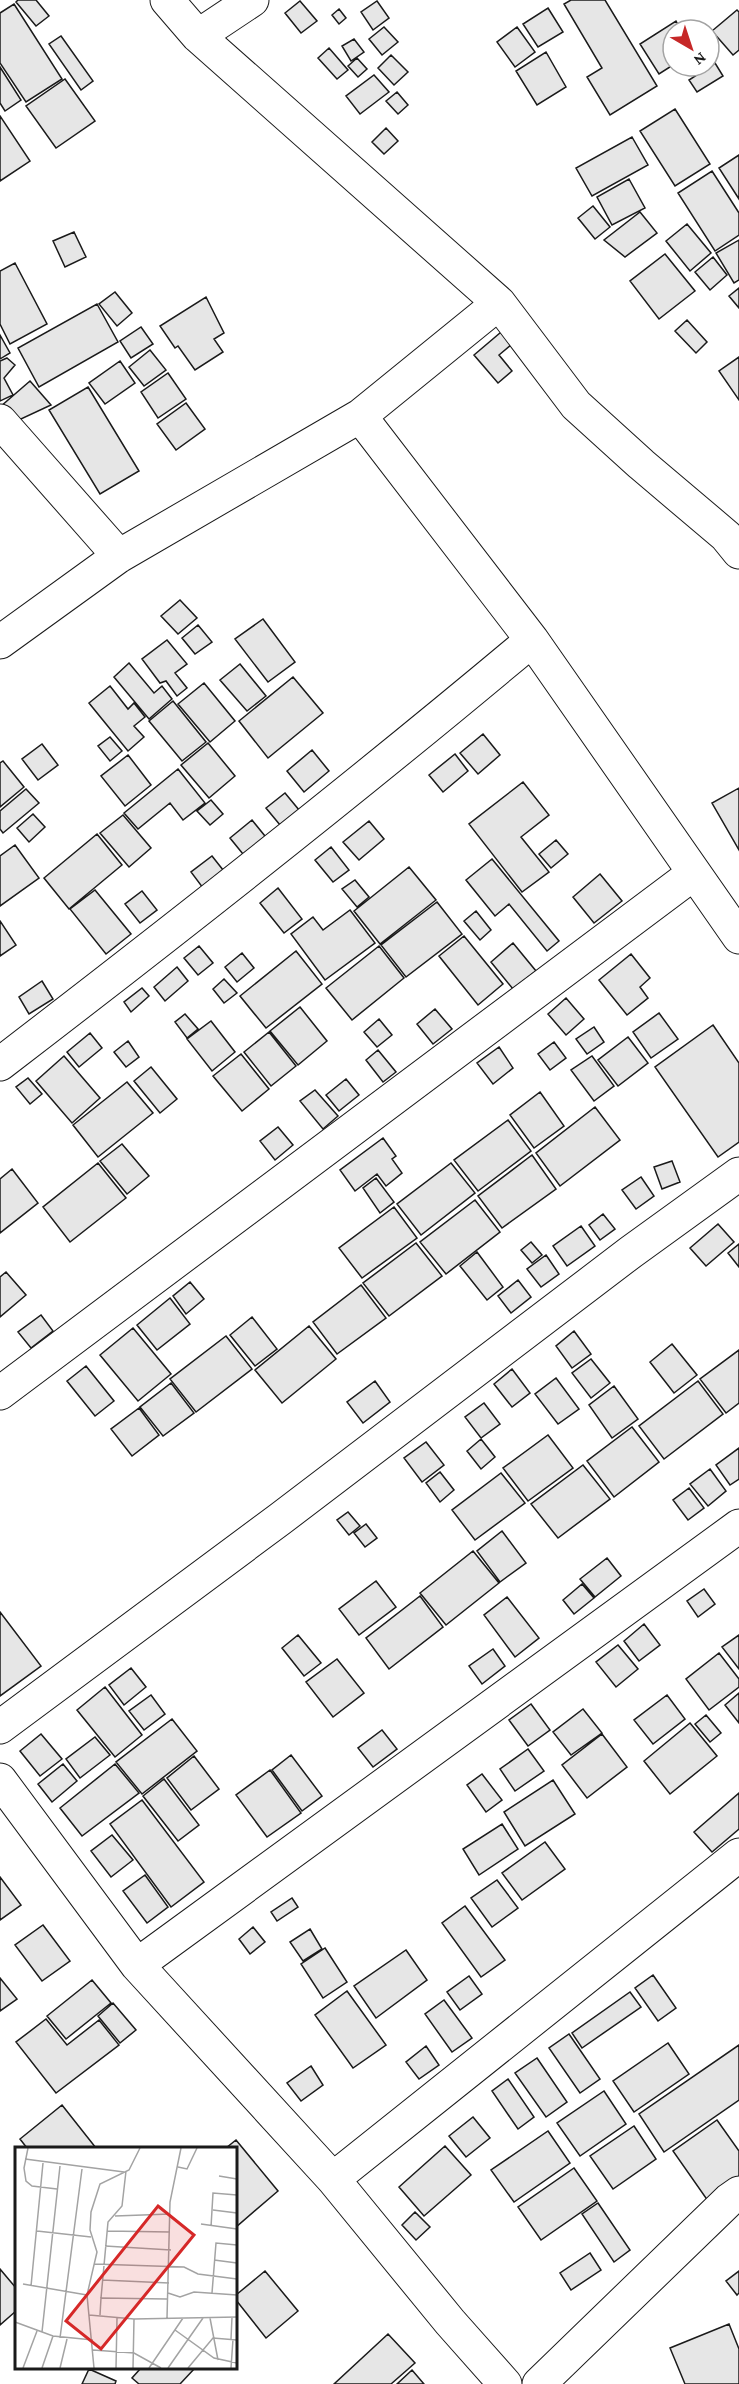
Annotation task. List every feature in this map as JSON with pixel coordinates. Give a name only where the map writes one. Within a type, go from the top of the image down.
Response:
[{"type":"street","points":[[167,0],[198,36],[499,303],[576,405],[641,464],[735,538]]},
{"type":"street","points":[[198,36],[252,0]]},
{"type":"street","points":[[0,642],[118,556],[360,417],[499,303]]},
{"type":"street","points":[[360,417],[532,640],[739,937]]},
{"type":"street","points":[[0,421],[118,556]]},
{"type":"street","points":[[0,1064],[405,747],[532,640]]},
{"type":"street","points":[[0,1393],[693,874]]},
{"type":"street","points":[[0,1727],[280,1519],[631,1252],[739,1174]]},
{"type":"street","points":[[137,1965],[739,1526]]},
{"type":"street","points":[[0,1780],[137,1965],[333,2179],[450,2322],[505,2384]]},
{"type":"street","points":[[333,2179],[739,1855]]},
{"type":"street","points":[[539,2384],[720,2208],[739,2193]]},
{"type":"building","points":[[36,0],[49,16],[36,26],[16,2]]},
{"type":"building","points":[[571,0],[605,0],[657,86],[610,115],[587,77],[602,68],[564,4]]},
{"type":"building","points":[[300,1],[317,21],[301,33],[285,13]]},
{"type":"building","points":[[377,1],[389,18],[373,30],[361,12]]},
{"type":"building","points":[[14,4],[62,79],[26,102],[0,63],[0,13]]},
{"type":"building","points":[[548,8],[563,32],[538,47],[523,24]]},
{"type":"building","points":[[339,9],[346,18],[339,24],[332,15]]},
{"type":"building","points":[[737,10],[739,12],[739,50],[733,55],[721,41],[721,23]]},
{"type":"building","points":[[384,27],[398,42],[382,55],[369,39]]},
{"type":"building","points":[[517,27],[535,52],[515,67],[497,42]]},
{"type":"building","points":[[661,31],[661,73],[659,74],[640,44]]},
{"type":"building","points":[[61,36],[93,81],[81,90],[49,44]]},
{"type":"building","points":[[354,39],[364,52],[351,61],[342,46]]},
{"type":"building","points":[[329,48],[348,70],[337,79],[318,58]]},
{"type":"building","points":[[546,52],[566,87],[537,105],[516,71]]},
{"type":"building","points":[[391,55],[408,72],[394,85],[378,68]]},
{"type":"building","points":[[357,58],[367,69],[358,77],[348,66]]},
{"type":"building","points":[[0,67],[21,100],[5,111],[0,103]]},
{"type":"building","points":[[374,75],[389,92],[360,114],[346,96]]},
{"type":"building","points":[[692,78],[720,78],[697,92],[689,80]]},
{"type":"building","points":[[65,79],[95,121],[56,148],[26,106]]},
{"type":"building","points":[[397,92],[408,105],[398,114],[386,101]]},
{"type":"building","points":[[675,109],[710,164],[675,186],[640,131]]},
{"type":"building","points":[[0,116],[30,161],[0,181]]},
{"type":"building","points":[[386,128],[398,141],[384,154],[372,142]]},
{"type":"building","points":[[632,137],[648,165],[592,196],[576,168]]},
{"type":"building","points":[[739,155],[739,199],[719,168]]},
{"type":"building","points":[[712,171],[739,213],[739,235],[715,251],[678,193]]},
{"type":"building","points":[[629,179],[645,208],[612,225],[597,197]]},
{"type":"building","points":[[593,206],[610,227],[595,239],[578,218]]},
{"type":"building","points":[[640,212],[657,233],[625,257],[604,240]]},
{"type":"building","points":[[687,224],[711,253],[690,271],[666,241]]},
{"type":"building","points":[[74,232],[86,257],[65,267],[53,241]]},
{"type":"building","points":[[739,240],[739,280],[734,283],[716,253]]},
{"type":"building","points":[[665,254],[695,291],[659,319],[630,281]]},
{"type":"building","points":[[713,257],[727,275],[710,290],[695,272]]},
{"type":"building","points":[[15,263],[47,324],[10,344],[0,324],[0,271]]},
{"type":"building","points":[[739,288],[739,308],[729,296]]},
{"type":"building","points":[[115,292],[132,313],[117,326],[99,304]]},
{"type":"building","points":[[206,297],[224,333],[214,339],[223,352],[195,370],[178,346],[175,348],[160,326]]},
{"type":"building","points":[[97,304],[118,342],[39,387],[18,348]]},
{"type":"building","points":[[687,320],[707,342],[696,353],[675,331]]},
{"type":"building","points":[[141,327],[153,344],[131,358],[120,341]]},
{"type":"building","points":[[507,327],[518,339],[499,355],[512,371],[498,383],[474,355]]},
{"type":"building","points":[[0,335],[10,353],[0,359]]},
{"type":"building","points":[[150,350],[166,370],[144,386],[129,367]]},
{"type":"building","points":[[739,357],[739,400],[719,371]]},
{"type":"building","points":[[7,358],[15,365],[4,378],[13,395],[0,401],[0,361]]},
{"type":"building","points":[[120,361],[135,383],[105,404],[89,383]]},
{"type":"building","points":[[168,373],[186,399],[158,418],[141,392]]},
{"type":"building","points":[[30,381],[51,405],[6,426],[0,407]]},
{"type":"building","points":[[88,387],[139,471],[100,494],[49,410]]},
{"type":"building","points":[[186,403],[205,429],[176,450],[157,424]]},
{"type":"building","points":[[180,600],[197,618],[178,634],[161,616]]},
{"type":"building","points":[[263,619],[295,662],[268,682],[235,639]]},
{"type":"building","points":[[198,625],[212,642],[195,654],[182,638]]},
{"type":"building","points":[[167,640],[187,664],[175,673],[187,688],[177,696],[166,681],[160,683],[142,659]]},
{"type":"building","points":[[129,663],[154,693],[162,686],[172,699],[149,719],[114,677]]},
{"type":"building","points":[[240,664],[266,696],[247,711],[220,680]]},
{"type":"building","points":[[293,677],[323,713],[268,758],[239,721]]},
{"type":"building","points":[[204,683],[235,721],[210,742],[178,704]]},
{"type":"building","points":[[110,686],[128,709],[134,703],[145,717],[134,726],[144,737],[128,751],[89,703]]},
{"type":"building","points":[[173,701],[206,742],[182,761],[149,721]]},
{"type":"building","points":[[483,734],[500,755],[478,774],[460,753]]},
{"type":"building","points":[[110,737],[122,751],[110,761],[98,746]]},
{"type":"building","points":[[208,743],[235,776],[209,798],[181,765]]},
{"type":"building","points":[[42,744],[58,765],[38,780],[22,759]]},
{"type":"building","points":[[312,750],[329,771],[304,792],[287,771]]},
{"type":"building","points":[[455,754],[468,771],[443,792],[429,775]]},
{"type":"building","points":[[128,755],[151,785],[125,806],[101,776]]},
{"type":"building","points":[[3,761],[24,787],[0,807],[0,763]]},
{"type":"building","points":[[178,769],[205,803],[183,820],[170,803],[138,829],[124,813]]},
{"type":"building","points":[[523,782],[549,815],[521,837],[549,872],[522,892],[469,824]]},
{"type":"building","points":[[739,788],[739,850],[712,803]]},
{"type":"building","points":[[26,789],[39,803],[3,833],[0,829],[0,811]]},
{"type":"building","points":[[285,793],[304,816],[285,831],[266,808]]},
{"type":"building","points":[[211,800],[223,814],[210,825],[197,811]]},
{"type":"building","points":[[33,814],[45,827],[29,842],[17,828]]},
{"type":"building","points":[[123,815],[151,848],[129,867],[100,833]]},
{"type":"building","points":[[252,820],[269,841],[247,859],[230,838]]},
{"type":"building","points":[[369,821],[384,839],[359,860],[343,842]]},
{"type":"building","points":[[97,834],[122,865],[69,909],[44,878]]},
{"type":"building","points":[[556,840],[568,854],[551,868],[539,854]]},
{"type":"building","points":[[15,845],[39,878],[0,906],[0,856]]},
{"type":"building","points":[[331,847],[349,870],[333,882],[315,860]]},
{"type":"building","points":[[212,856],[227,875],[206,892],[191,872]]},
{"type":"building","points":[[492,859],[559,941],[547,951],[509,904],[495,916],[466,880]]},
{"type":"building","points":[[409,867],[436,900],[380,944],[354,911]]},
{"type":"building","points":[[600,874],[622,901],[594,923],[573,897]]},
{"type":"building","points":[[355,880],[369,897],[357,907],[342,889]]},
{"type":"building","points":[[278,888],[302,919],[284,933],[260,903]]},
{"type":"building","points":[[95,890],[131,934],[106,954],[70,909]]},
{"type":"building","points":[[142,891],[157,910],[140,923],[125,904]]},
{"type":"building","points":[[437,902],[462,934],[406,977],[381,945]]},
{"type":"building","points":[[350,910],[375,943],[325,980],[291,934],[313,917],[323,930]]},
{"type":"building","points":[[476,911],[491,930],[480,940],[464,921]]},
{"type":"building","points":[[0,921],[16,945],[0,956]]},
{"type":"building","points":[[464,936],[503,984],[478,1005],[439,956]]},
{"type":"building","points":[[513,943],[536,971],[513,989],[491,962]]},
{"type":"building","points":[[199,946],[213,963],[198,975],[184,958]]},
{"type":"building","points":[[379,946],[404,978],[352,1020],[326,988]]},
{"type":"building","points":[[296,951],[322,984],[266,1028],[240,996]]},
{"type":"building","points":[[242,953],[254,968],[237,982],[225,967]]},
{"type":"building","points":[[631,954],[650,978],[640,987],[648,998],[627,1015],[599,980]]},
{"type":"building","points":[[177,967],[188,981],[165,1001],[154,987]]},
{"type":"building","points":[[224,979],[237,993],[224,1003],[213,989]]},
{"type":"building","points":[[42,981],[53,999],[29,1014],[19,997]]},
{"type":"building","points":[[142,988],[149,996],[131,1012],[124,1002]]},
{"type":"building","points":[[566,998],[584,1019],[566,1035],[548,1014]]},
{"type":"building","points":[[300,1007],[327,1041],[298,1065],[270,1031]]},
{"type":"building","points":[[435,1009],[452,1029],[433,1044],[417,1024]]},
{"type":"building","points":[[659,1013],[678,1039],[651,1058],[633,1032]]},
{"type":"building","points":[[185,1014],[198,1029],[187,1038],[175,1022]]},
{"type":"building","points":[[379,1019],[392,1035],[377,1047],[364,1032]]},
{"type":"building","points":[[211,1021],[235,1052],[212,1071],[187,1039]]},
{"type":"building","points":[[713,1025],[739,1063],[739,1142],[718,1157],[655,1067]]},
{"type":"building","points":[[594,1027],[604,1042],[587,1054],[576,1039]]},
{"type":"building","points":[[269,1032],[296,1066],[271,1086],[244,1052]]},
{"type":"building","points":[[90,1033],[102,1048],[79,1067],[67,1052]]},
{"type":"building","points":[[628,1037],[648,1063],[618,1086],[598,1060]]},
{"type":"building","points":[[128,1041],[139,1057],[126,1067],[114,1052]]},
{"type":"building","points":[[554,1042],[566,1058],[550,1070],[538,1054]]},
{"type":"building","points":[[499,1047],[513,1068],[493,1084],[477,1063]]},
{"type":"building","points":[[378,1050],[396,1072],[383,1082],[366,1060]]},
{"type":"building","points":[[241,1054],[269,1089],[242,1111],[213,1076]]},
{"type":"building","points":[[64,1056],[100,1098],[72,1123],[36,1081]]},
{"type":"building","points":[[592,1056],[614,1086],[594,1101],[571,1070]]},
{"type":"building","points":[[151,1067],[177,1099],[160,1113],[134,1081]]},
{"type":"building","points":[[28,1078],[42,1094],[30,1104],[16,1087]]},
{"type":"building","points":[[346,1079],[359,1095],[339,1111],[326,1095]]},
{"type":"building","points":[[127,1082],[153,1113],[98,1157],[73,1125]]},
{"type":"building","points":[[315,1090],[338,1116],[323,1129],[300,1101]]},
{"type":"building","points":[[540,1092],[564,1126],[534,1148],[510,1115]]},
{"type":"building","points":[[595,1107],[620,1140],[560,1186],[536,1153]]},
{"type":"building","points":[[508,1120],[531,1151],[478,1191],[454,1160]]},
{"type":"building","points":[[278,1127],[293,1145],[275,1160],[260,1141]]},
{"type":"building","points":[[383,1138],[396,1156],[392,1159],[402,1173],[386,1186],[377,1174],[355,1191],[340,1170]]},
{"type":"building","points":[[122,1144],[149,1176],[127,1194],[100,1161]]},
{"type":"building","points":[[532,1155],[556,1189],[502,1228],[478,1196]]},
{"type":"building","points":[[672,1161],[680,1182],[662,1189],[654,1167]]},
{"type":"building","points":[[98,1163],[126,1198],[70,1242],[43,1207]]},
{"type":"building","points":[[451,1163],[475,1193],[421,1235],[397,1204]]},
{"type":"building","points":[[12,1169],[38,1203],[0,1233],[0,1179]]},
{"type":"building","points":[[641,1177],[654,1196],[636,1209],[622,1190]]},
{"type":"building","points":[[376,1178],[394,1202],[380,1213],[363,1188]]},
{"type":"building","points":[[475,1200],[500,1232],[446,1274],[420,1242]]},
{"type":"building","points":[[394,1207],[417,1238],[362,1278],[339,1248]]},
{"type":"building","points":[[603,1214],[615,1229],[600,1240],[589,1225]]},
{"type":"building","points":[[718,1224],[734,1242],[706,1266],[690,1248]]},
{"type":"building","points":[[581,1226],[595,1246],[567,1266],[553,1246]]},
{"type":"building","points":[[531,1242],[542,1255],[532,1263],[521,1250]]},
{"type":"building","points":[[416,1243],[442,1276],[389,1316],[363,1283]]},
{"type":"building","points":[[739,1244],[739,1267],[728,1253]]},
{"type":"building","points":[[477,1252],[503,1287],[487,1300],[460,1266]]},
{"type":"building","points":[[546,1255],[559,1274],[541,1287],[527,1269]]},
{"type":"building","points":[[6,1272],[26,1295],[0,1317],[0,1277]]},
{"type":"building","points":[[518,1280],[531,1297],[511,1313],[498,1296]]},
{"type":"building","points":[[190,1282],[204,1299],[186,1314],[173,1296]]},
{"type":"building","points":[[361,1285],[386,1318],[337,1354],[313,1322]]},
{"type":"building","points":[[170,1298],[190,1324],[157,1350],[137,1325]]},
{"type":"building","points":[[41,1315],[53,1331],[31,1348],[18,1332]]},
{"type":"building","points":[[252,1317],[277,1349],[255,1366],[230,1335]]},
{"type":"building","points":[[309,1326],[336,1359],[282,1403],[255,1370]]},
{"type":"building","points":[[133,1328],[171,1374],[138,1401],[100,1355]]},
{"type":"building","points":[[574,1331],[591,1354],[572,1368],[556,1346]]},
{"type":"building","points":[[226,1336],[252,1369],[196,1412],[170,1379]]},
{"type":"building","points":[[672,1344],[697,1375],[674,1393],[650,1362]]},
{"type":"building","points":[[739,1350],[739,1403],[726,1413],[700,1379]]},
{"type":"building","points":[[591,1359],[610,1383],[591,1398],[572,1373]]},
{"type":"building","points":[[86,1366],[114,1401],[95,1416],[67,1381]]},
{"type":"building","points":[[512,1369],[530,1393],[512,1407],[494,1384]]},
{"type":"building","points":[[556,1378],[579,1409],[558,1424],[535,1394]]},
{"type":"building","points":[[375,1381],[390,1402],[363,1423],[347,1402]]},
{"type":"building","points":[[698,1381],[723,1414],[664,1459],[639,1426]]},
{"type":"building","points":[[171,1383],[194,1413],[163,1436],[140,1407]]},
{"type":"building","points":[[614,1386],[638,1419],[612,1438],[589,1405]]},
{"type":"building","points":[[484,1403],[500,1424],[481,1438],[465,1417]]},
{"type":"building","points":[[139,1408],[159,1435],[132,1456],[111,1429]]},
{"type":"building","points":[[632,1427],[659,1462],[614,1497],[587,1461]]},
{"type":"building","points":[[548,1435],[573,1468],[528,1501],[503,1468]]},
{"type":"building","points":[[481,1439],[495,1457],[481,1469],[467,1451]]},
{"type":"building","points":[[426,1442],[444,1465],[422,1482],[404,1458]]},
{"type":"building","points":[[739,1448],[739,1479],[730,1485],[716,1465]]},
{"type":"building","points":[[583,1465],[610,1499],[558,1538],[531,1504]]},
{"type":"building","points":[[710,1469],[726,1491],[708,1506],[690,1484]]},
{"type":"building","points":[[440,1472],[454,1490],[440,1502],[426,1483]]},
{"type":"building","points":[[501,1473],[525,1503],[475,1540],[452,1510]]},
{"type":"building","points":[[689,1488],[704,1508],[688,1520],[673,1500]]},
{"type":"building","points":[[348,1512],[360,1526],[349,1535],[337,1520]]},
{"type":"building","points":[[366,1524],[377,1538],[365,1547],[354,1533]]},
{"type":"building","points":[[502,1531],[526,1563],[500,1582],[477,1551]]},
{"type":"building","points":[[473,1551],[499,1583],[446,1625],[420,1593]]},
{"type":"building","points":[[607,1558],[621,1576],[595,1597],[580,1579]]},
{"type":"building","points":[[376,1581],[396,1607],[359,1635],[339,1609]]},
{"type":"building","points":[[582,1584],[594,1598],[574,1614],[563,1600]]},
{"type":"building","points":[[704,1589],[715,1604],[698,1617],[687,1601]]},
{"type":"building","points":[[420,1596],[443,1627],[389,1669],[366,1638]]},
{"type":"building","points":[[507,1597],[539,1638],[515,1657],[484,1615]]},
{"type":"building","points":[[0,1612],[41,1666],[0,1696]]},
{"type":"building","points":[[644,1624],[660,1645],[639,1661],[624,1641]]},
{"type":"building","points":[[298,1635],[321,1663],[304,1676],[282,1648]]},
{"type":"building","points":[[739,1635],[739,1669],[722,1647]]},
{"type":"building","points":[[618,1645],[638,1669],[616,1687],[596,1662]]},
{"type":"building","points":[[493,1649],[505,1666],[482,1684],[469,1666]]},
{"type":"building","points":[[719,1653],[739,1679],[739,1687],[709,1710],[686,1679]]},
{"type":"building","points":[[337,1659],[364,1693],[333,1717],[306,1682]]},
{"type":"building","points":[[131,1668],[146,1687],[124,1705],[109,1685]]},
{"type":"building","points":[[105,1687],[142,1735],[115,1757],[77,1710]]},
{"type":"building","points":[[739,1693],[739,1723],[725,1705]]},
{"type":"building","points":[[151,1695],[165,1714],[144,1730],[129,1711]]},
{"type":"building","points":[[667,1695],[685,1719],[653,1744],[634,1720]]},
{"type":"building","points":[[531,1704],[550,1730],[528,1746],[509,1720]]},
{"type":"building","points":[[583,1709],[602,1733],[571,1755],[553,1732]]},
{"type":"building","points":[[706,1715],[721,1733],[710,1742],[695,1724]]},
{"type":"building","points":[[172,1719],[197,1751],[142,1794],[116,1762]]},
{"type":"building","points":[[690,1723],[717,1756],[670,1794],[644,1761]]},
{"type":"building","points":[[382,1730],[397,1749],[373,1767],[358,1748]]},
{"type":"building","points":[[41,1734],[62,1759],[40,1776],[20,1751]]},
{"type":"building","points":[[602,1734],[627,1767],[587,1798],[562,1765]]},
{"type":"building","points":[[95,1737],[110,1755],[80,1778],[66,1759]]},
{"type":"building","points":[[528,1749],[544,1771],[515,1791],[500,1769]]},
{"type":"building","points":[[291,1755],[322,1796],[302,1811],[272,1770]]},
{"type":"building","points":[[194,1756],[219,1789],[191,1810],[167,1778]]},
{"type":"building","points":[[63,1764],[77,1781],[52,1802],[38,1784]]},
{"type":"building","points":[[115,1764],[139,1793],[82,1836],[60,1808]]},
{"type":"building","points":[[270,1770],[301,1813],[267,1837],[236,1795]]},
{"type":"building","points":[[482,1774],[502,1800],[486,1812],[467,1785]]},
{"type":"building","points":[[164,1779],[199,1825],[178,1841],[143,1796]]},
{"type":"building","points":[[553,1780],[575,1814],[525,1846],[504,1812]]},
{"type":"building","points":[[739,1793],[739,1829],[712,1852],[694,1832]]},
{"type":"building","points":[[142,1800],[204,1882],[171,1907],[110,1824]]},
{"type":"building","points":[[502,1824],[518,1849],[479,1875],[463,1849]]},
{"type":"building","points":[[112,1835],[133,1860],[111,1877],[91,1851]]},
{"type":"building","points":[[545,1842],[565,1869],[522,1900],[502,1873]]},
{"type":"building","points":[[145,1875],[168,1907],[147,1923],[123,1891]]},
{"type":"building","points":[[0,1877],[21,1905],[0,1920]]},
{"type":"building","points":[[497,1880],[518,1908],[492,1927],[471,1898]]},
{"type":"building","points":[[292,1898],[298,1907],[277,1921],[271,1912]]},
{"type":"building","points":[[465,1906],[505,1960],[481,1977],[442,1923]]},
{"type":"building","points":[[43,1925],[70,1961],[42,1981],[15,1945]]},
{"type":"building","points":[[253,1927],[265,1942],[250,1954],[239,1939]]},
{"type":"building","points":[[310,1929],[322,1949],[303,1961],[290,1942]]},
{"type":"building","points":[[325,1948],[347,1982],[323,1998],[301,1964]]},
{"type":"building","points":[[406,1950],[427,1980],[376,2018],[354,1986]]},
{"type":"building","points":[[653,1975],[676,2008],[658,2021],[635,1988]]},
{"type":"building","points":[[469,1976],[482,1994],[460,2010],[447,1992]]},
{"type":"building","points":[[0,1978],[17,1999],[0,2011]]},
{"type":"building","points":[[92,1980],[111,2003],[66,2039],[47,2016]]},
{"type":"building","points":[[347,1991],[386,2045],[353,2068],[315,2015]]},
{"type":"building","points":[[630,1992],[641,2007],[582,2048],[572,2033]]},
{"type":"building","points":[[444,2000],[472,2038],[452,2052],[425,2014]]},
{"type":"building","points":[[113,2003],[136,2030],[120,2043],[98,2016]]},
{"type":"building","points":[[46,2019],[67,2045],[99,2020],[119,2045],[56,2093],[16,2042]]},
{"type":"building","points":[[569,2034],[600,2079],[580,2093],[549,2048]]},
{"type":"building","points":[[668,2043],[689,2074],[634,2112],[613,2081]]},
{"type":"building","points":[[739,2045],[739,2100],[664,2152],[639,2114]]},
{"type":"building","points":[[426,2046],[439,2065],[419,2079],[406,2062]]},
{"type":"building","points":[[537,2058],[567,2102],[546,2117],[515,2073]]},
{"type":"building","points":[[311,2066],[323,2085],[301,2101],[287,2083]]},
{"type":"building","points":[[508,2079],[534,2117],[518,2129],[492,2091]]},
{"type":"building","points":[[604,2091],[626,2124],[580,2156],[557,2123]]},
{"type":"building","points":[[62,2105],[95,2147],[26,2147],[20,2139]]},
{"type":"building","points":[[473,2117],[490,2138],[466,2157],[449,2136]]},
{"type":"building","points":[[717,2120],[739,2151],[739,2179],[708,2201],[673,2151]]},
{"type":"building","points":[[634,2126],[656,2159],[613,2189],[590,2156]]},
{"type":"building","points":[[548,2131],[570,2163],[514,2202],[491,2170]]},
{"type":"building","points":[[236,2140],[278,2191],[237,2226],[237,2147],[227,2147]]},
{"type":"building","points":[[445,2146],[471,2175],[424,2216],[399,2187]]},
{"type":"building","points":[[574,2168],[597,2201],[541,2240],[518,2207]]},
{"type":"building","points":[[598,2203],[630,2250],[614,2262],[582,2214]]},
{"type":"building","points":[[415,2212],[430,2227],[416,2240],[402,2225]]},
{"type":"building","points":[[590,2253],[601,2270],[571,2290],[560,2273]]},
{"type":"building","points":[[0,2269],[15,2287],[15,2312],[0,2325]]},
{"type":"building","points":[[265,2271],[298,2311],[266,2338],[237,2301],[237,2294]]},
{"type":"building","points":[[739,2271],[739,2293],[737,2295],[726,2281]]},
{"type":"building","points":[[729,2324],[739,2349],[739,2384],[685,2384],[670,2348]]},
{"type":"building","points":[[388,2334],[415,2363],[391,2384],[334,2384]]},
{"type":"building","points":[[89,2369],[116,2381],[115,2384],[82,2384]]},
{"type":"building","points":[[140,2369],[194,2369],[180,2384],[139,2384],[132,2378]]},
{"type":"building","points":[[412,2370],[424,2384],[397,2384]]}]
